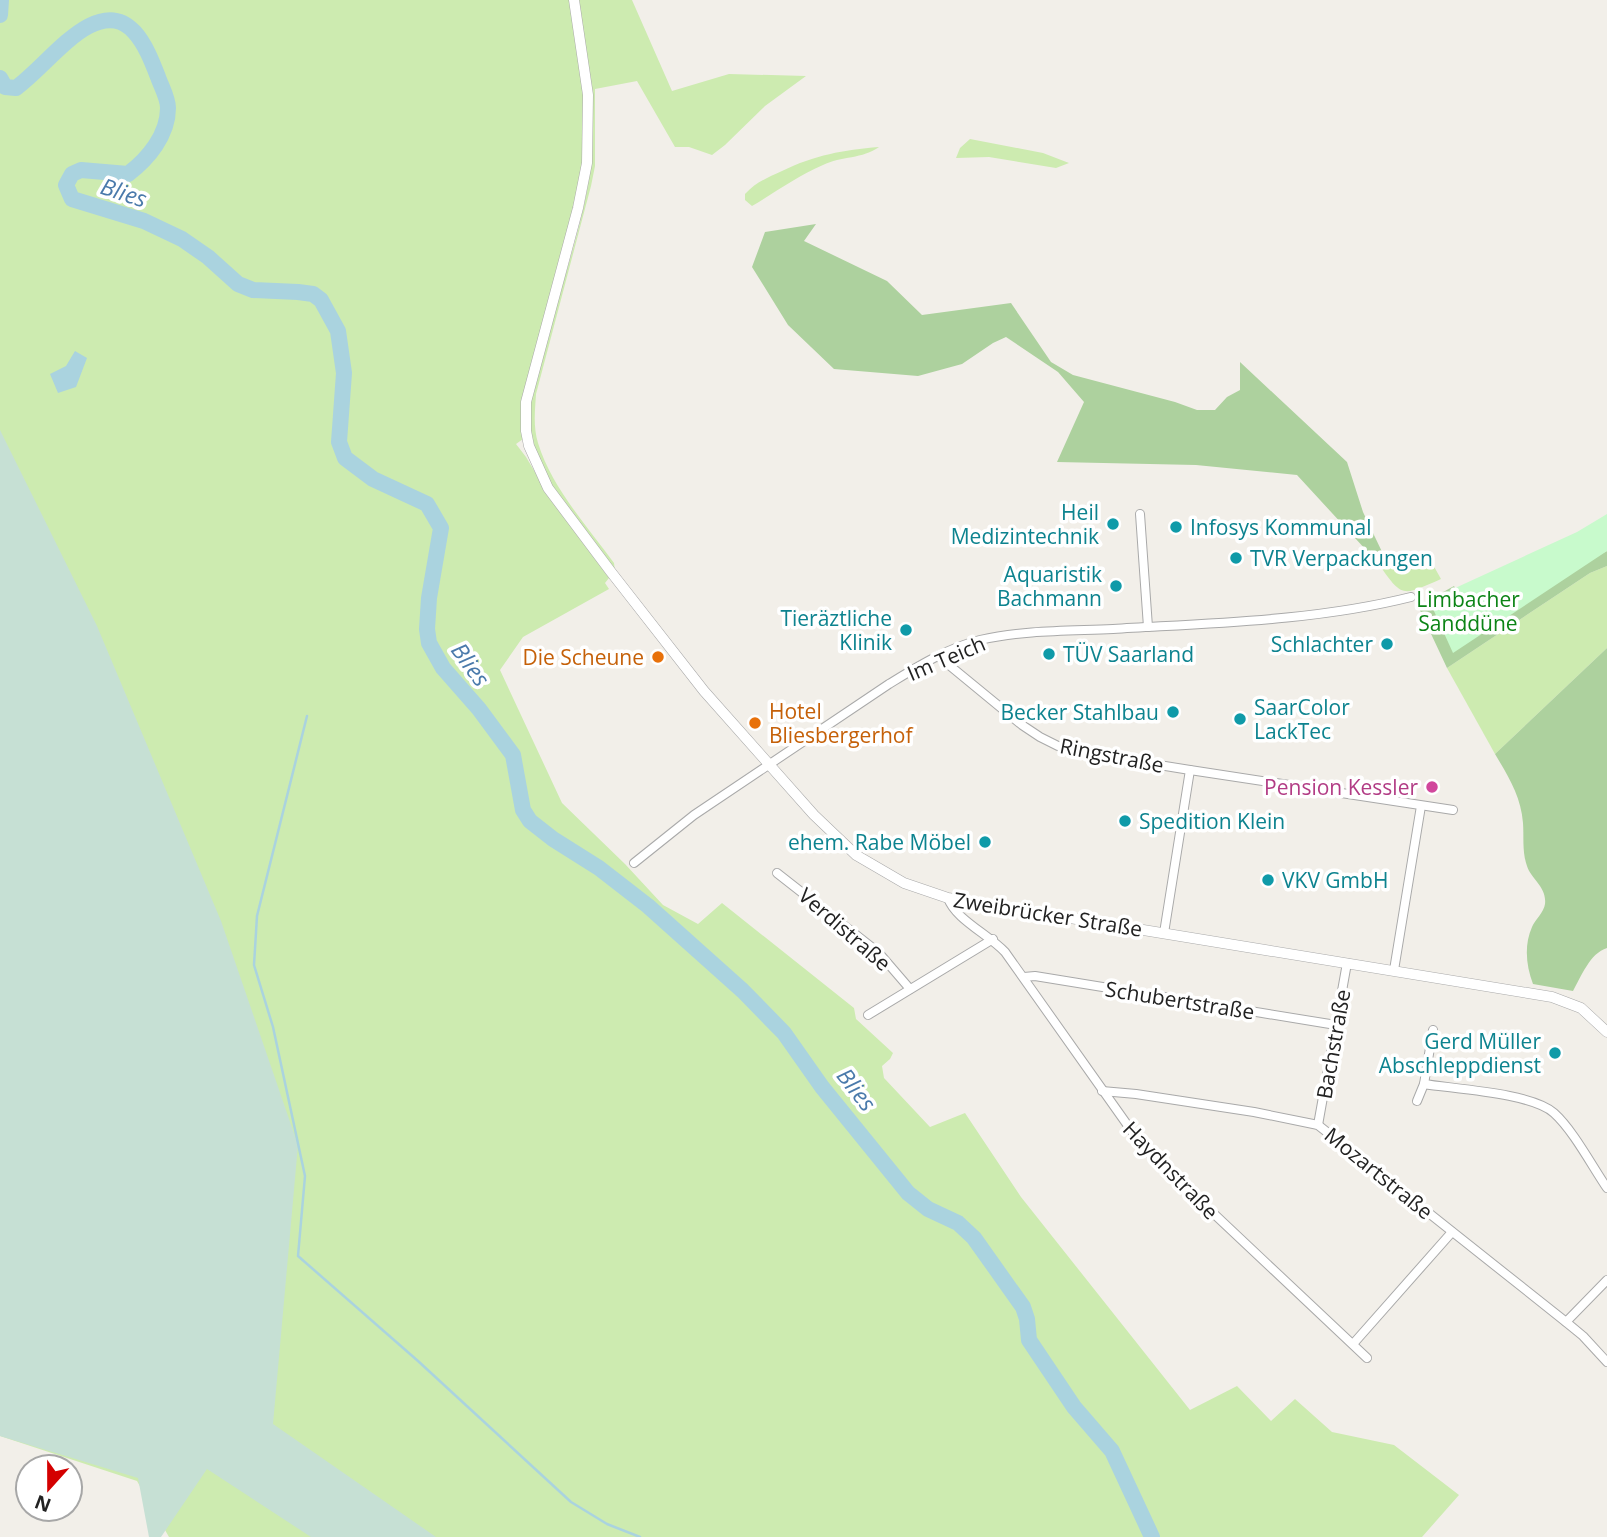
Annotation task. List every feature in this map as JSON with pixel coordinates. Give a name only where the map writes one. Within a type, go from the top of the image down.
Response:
[{"type":"street","name":"Zweibrücker Straße","points":[[574,0],[588,95],[587,163],[578,208],[526,402],[528,446],[540,474],[677,658],[814,815],[856,855],[904,883],[948,898],[1552,996],[1581,1008],[1607,1032]]},
{"type":"street","points":[[1140,514],[1148,627]]},
{"type":"street","name":"Im Teich","points":[[634,863],[694,815],[889,684],[938,656],[979,640],[1002,636],[1306,614],[1411,597]]},
{"type":"street","name":"Ringstraße","points":[[938,656],[1022,725],[1058,746],[1079,752],[1190,770],[1453,810]]},
{"type":"street","name":"Ringstraße","points":[[1164,933],[1190,770]]},
{"type":"street","points":[[1394,970],[1421,806]]},
{"type":"street","name":"Verdistraße","points":[[777,873],[879,953],[910,989]]},
{"type":"street","name":"Haydnstraße","points":[[948,898],[958,916],[993,939],[1024,977],[1137,1139],[1367,1357]]},
{"type":"street","points":[[868,1015],[993,939]]},
{"type":"street","name":"Bachstraße","points":[[1318,1125],[1347,963]]},
{"type":"street","name":"Schubertstraße","points":[[1024,977],[1035,976],[1336,1026]]},
{"type":"street","points":[[1417,1101],[1424,1084],[1433,1030]]},
{"type":"street","points":[[1424,1084],[1518,1098],[1545,1105],[1560,1119],[1607,1188]]},
{"type":"street","name":"Mozartstraße","points":[[1102,1091],[1241,1110],[1318,1125],[1566,1322],[1607,1362]]},
{"type":"street","points":[[1353,1343],[1452,1232]]},
{"type":"street","points":[[1566,1322],[1607,1280]]},
{"type":"green space","points":[[0,0],[569,0],[585,98],[581,180],[522,404],[523,439],[516,444],[548,494],[609,578],[605,583],[609,589],[523,637],[500,670],[562,803],[663,905],[698,924],[722,903],[854,1008],[856,1019],[893,1053],[882,1066],[884,1078],[930,1127],[965,1113],[1021,1197],[1190,1410],[1237,1386],[1271,1421],[1295,1399],[1332,1432],[1394,1445],[1459,1495],[1422,1537],[169,1537],[137,1481],[84,1464],[84,1453],[52,1453],[0,1436]]},
{"type":"green space","points":[[577,0],[632,0],[672,91],[729,74],[806,76],[765,106],[712,155],[689,147],[675,147],[637,81],[595,89],[595,166],[536,394],[535,425],[538,443],[552,476],[614,563],[615,571],[555,491],[537,457],[530,429],[533,390],[579,227],[590,166],[590,95]]},
{"type":"green space","points":[[970,139],[1043,153],[1069,163],[1056,168],[989,157],[956,158],[960,148]]},
{"type":"green space","points":[[879,147],[866,154],[830,162],[813,169],[752,206],[745,200],[745,194],[758,183],[794,165],[829,154]]},
{"type":"green space","points":[[816,224],[804,241],[887,281],[922,315],[1011,303],[1051,362],[1073,375],[1197,410],[1215,410],[1227,397],[1240,390],[1240,362],[1347,462],[1363,512],[1384,556],[1378,563],[1297,475],[1196,465],[1057,462],[1084,402],[1058,372],[1006,337],[962,364],[918,376],[834,369],[788,325],[752,267],[765,232]]},
{"type":"green space","points":[[0,430],[97,626],[221,921],[298,1145],[273,1424],[436,1537],[311,1537],[207,1469],[161,1537],[149,1537],[138,1478],[84,1462],[84,1453],[56,1453],[0,1436]]},
{"type":"green space","name":"Limbacher Sanddüne","points":[[1607,514],[1607,551],[1453,653],[1429,600],[1577,532]]},
{"type":"green space","points":[[1607,551],[1607,566],[1590,573],[1447,668],[1418,606],[1454,586],[1466,607],[1576,566]]},
{"type":"green space","points":[[1427,554],[1441,579],[1411,591],[1404,591],[1393,583],[1378,563],[1384,556],[1388,563]]},
{"type":"green space","points":[[1607,566],[1607,648],[1495,754],[1447,668],[1590,573]]},
{"type":"green space","points":[[1607,648],[1607,948],[1591,960],[1573,991],[1533,984],[1527,963],[1528,941],[1532,927],[1544,907],[1545,898],[1525,861],[1522,813],[1517,795],[1495,754]]},
{"type":"water","points":[[75,351],[87,358],[76,387],[58,393],[50,374],[66,366]]},
{"type":"waterway","name":"Blies","points":[[0,15],[1,0]]},
{"type":"waterway","name":"Blies","points":[[0,78],[5,87],[16,88],[70,39],[89,26],[103,21],[126,25],[142,42],[166,96],[167,118],[161,137],[143,161],[128,174],[81,170],[72,174],[66,185],[72,199],[144,221],[182,239],[208,257],[238,284],[253,290],[313,294],[321,300],[338,331],[344,373],[339,442],[345,458],[373,479],[427,504],[441,528],[429,598],[429,643],[443,668],[479,709],[513,755],[523,810],[530,821],[599,868],[648,906],[743,991],[784,1033],[822,1087],[908,1193],[928,1209],[958,1223],[974,1238],[1023,1307],[1029,1340],[1074,1407],[1112,1451],[1152,1537]]},
{"type":"waterway","points":[[307,716],[257,916],[254,965],[273,1027],[305,1176],[298,1256],[418,1361],[571,1502],[607,1524],[640,1537]]},
{"type":"place","name":"Heil Medizintechnik","points":[[1113,524]]},
{"type":"place","name":"Infosys Kommunal","points":[[1176,527]]},
{"type":"place","name":"TVR Verpackungen","points":[[1236,558]]},
{"type":"place","name":"Aquaristik Bachmann","points":[[1116,586]]},
{"type":"place","name":"Tieräztliche Klinik","points":[[906,630]]},
{"type":"place","name":"Schlachter","points":[[1387,644]]},
{"type":"place","name":"TÜV Saarland","points":[[1049,654]]},
{"type":"place","name":"Die Scheune","points":[[658,657]]},
{"type":"place","name":"Becker Stahlbau","points":[[1173,712]]},
{"type":"place","name":"SaarColor LackTec","points":[[1240,719]]},
{"type":"place","name":"Hotel Bliesbergerhof","points":[[755,723]]},
{"type":"place","name":"Pension Kessler","points":[[1432,787]]},
{"type":"place","name":"Spedition Klein","points":[[1125,821]]},
{"type":"place","name":"ehem. Rabe Möbel","points":[[985,842]]},
{"type":"place","name":"VKV GmbH","points":[[1268,880]]},
{"type":"place","name":"Gerd Müller Abschleppdienst","points":[[1555,1053]]}]
